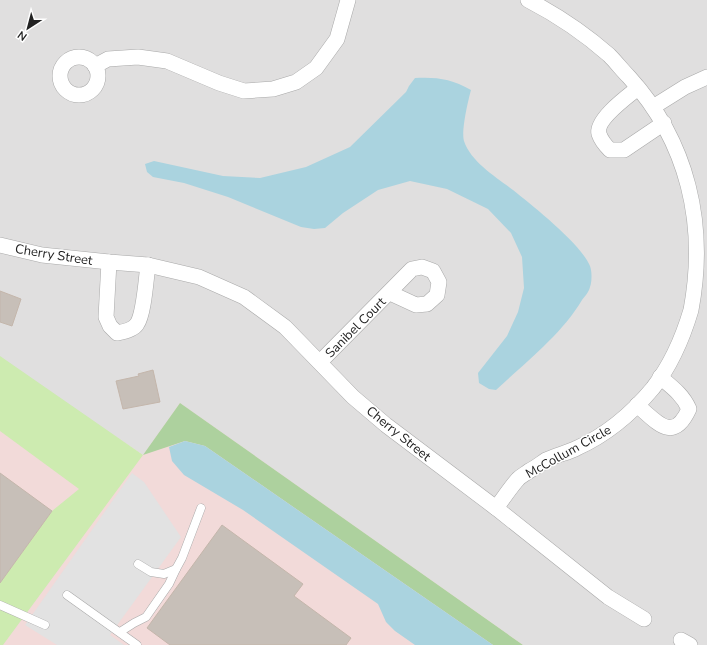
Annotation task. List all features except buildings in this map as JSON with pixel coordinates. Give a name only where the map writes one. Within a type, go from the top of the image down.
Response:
[{"type":"street","points":[[95,66],[108,59],[138,57],[167,61],[219,82],[244,90],[273,89],[296,82],[316,68],[337,39],[348,0]]},
{"type":"street","name":"McCollum Circle","points":[[496,508],[519,478],[547,460],[578,448],[609,430],[637,405],[653,388],[667,367],[682,336],[695,295],[704,236],[691,184],[676,143],[646,96],[609,56],[558,17],[528,0]]},
{"type":"street","points":[[653,107],[685,87],[707,76]]},
{"type":"street","points":[[638,88],[600,124],[599,133],[604,143],[610,150],[624,150],[664,122]]},
{"type":"street","name":"Cherry Street","points":[[0,245],[42,255],[148,265],[199,277],[244,298],[285,327],[353,396],[386,425],[496,508],[608,597],[644,619]]},
{"type":"street","name":"Cherry Street","points":[[108,262],[106,317],[110,326],[117,333],[125,332],[136,325],[141,313],[148,265]]},
{"type":"street","name":"Sanibel Court","points":[[320,362],[390,293]]},
{"type":"street","points":[[637,405],[658,423],[669,428],[677,427],[685,419],[689,409],[686,401],[660,377]]},
{"type":"lane","points":[[120,632],[134,622],[146,617],[169,584],[182,558],[201,508]]},
{"type":"lane","points":[[138,564],[151,572],[164,574],[176,569]]},
{"type":"lane","points":[[67,595],[137,645]]},
{"type":"lane","points":[[0,605],[45,625]]},
{"type":"shaded area","points":[[0,0],[707,0],[707,645],[523,645],[181,404],[143,455],[0,359]]},
{"type":"shaded area","points":[[0,359],[143,455],[180,403],[523,645],[0,645]]},
{"type":"shaded area","points":[[132,473],[144,482],[181,537],[110,635],[124,645],[57,645],[25,625]]},
{"type":"green space","points":[[0,356],[143,455],[3,645],[0,645],[0,583],[52,511],[79,489],[0,431]]},
{"type":"green space","points":[[180,403],[523,645],[493,645],[205,446],[185,441],[143,455]]},
{"type":"water","points":[[415,78],[444,80],[457,83],[471,90],[463,130],[464,141],[467,149],[478,162],[556,226],[577,247],[591,268],[591,285],[587,294],[574,313],[542,348],[496,390],[489,389],[479,383],[478,373],[507,336],[518,312],[524,288],[522,257],[511,233],[488,209],[447,189],[410,181],[378,190],[343,213],[325,228],[314,229],[301,227],[228,197],[184,183],[153,177],[147,172],[145,164],[154,161],[223,176],[260,178],[306,167],[350,147],[406,92]]},
{"type":"water","points":[[185,441],[205,446],[493,645],[415,645],[395,631],[386,622],[378,604],[243,510],[184,475],[172,461],[169,447]]}]
